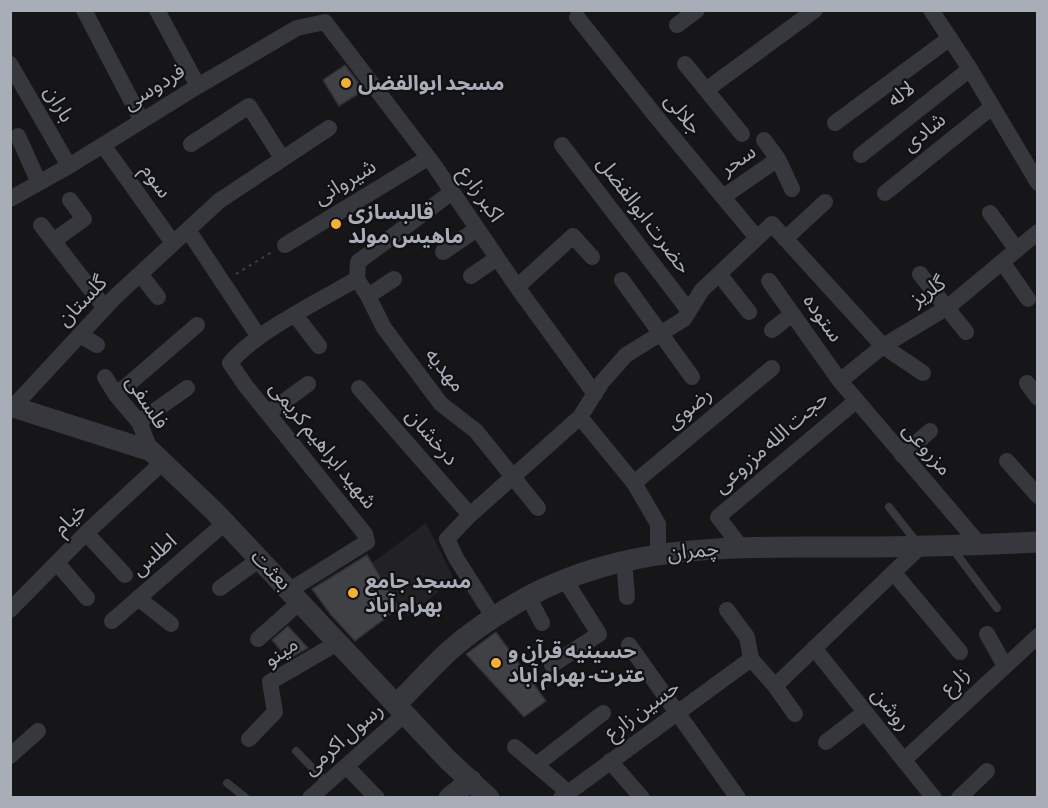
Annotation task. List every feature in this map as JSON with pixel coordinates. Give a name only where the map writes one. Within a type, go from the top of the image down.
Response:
[{"type":"street","points":[[84,10],[142,121]]},
{"type":"street","points":[[156,10],[198,86]]},
{"type":"street","points":[[677,25],[697,10]]},
{"type":"street","points":[[706,90],[814,10]]},
{"type":"street","points":[[931,10],[970,69],[1038,183]]},
{"type":"street","name":"جلالی","points":[[577,17],[757,238]]},
{"type":"street","name":"فردوسی","points":[[10,199],[69,166],[297,28],[325,22]]},
{"type":"street","name":"اکبر زارع","points":[[325,22],[428,158],[517,287],[595,394]]},
{"type":"street","points":[[835,123],[950,38]]},
{"type":"street","name":"باران","points":[[10,64],[69,166]]},
{"type":"street","points":[[685,64],[742,134]]},
{"type":"street","name":"لاله","points":[[861,155],[970,69]]},
{"type":"street","points":[[191,144],[249,106],[282,158]]},
{"type":"street","name":"شادی","points":[[885,193],[992,107]]},
{"type":"street","name":"گلستان","points":[[12,407],[105,308],[219,201],[329,128]]},
{"type":"street","points":[[18,136],[39,183]]},
{"type":"street","points":[[764,140],[778,159],[792,189]]},
{"type":"street","name":"سوم","points":[[103,145],[173,243]]},
{"type":"street","name":"حضرت ابوالفضل","points":[[562,145],[689,311]]},
{"type":"street","name":"شیروانی","points":[[285,245],[428,158]]},
{"type":"street","name":"سحر","points":[[723,197],[778,159]]},
{"type":"street","points":[[188,230],[259,337],[357,279],[358,262],[452,192]]},
{"type":"street","points":[[53,241],[84,219],[70,200]]},
{"type":"street","points":[[785,239],[825,202]]},
{"type":"street","points":[[990,213],[1017,250]]},
{"type":"street","points":[[494,618],[456,558],[447,539],[470,515],[580,417],[602,382],[626,355],[684,319],[702,290],[772,224],[883,346],[923,374]]},
{"type":"street","points":[[41,225],[105,308]]},
{"type":"street","points":[[443,252],[477,229]]},
{"type":"street","name":"گلریز","points":[[840,381],[883,346],[948,308],[1038,232]]},
{"type":"street","points":[[517,287],[573,236],[592,257]]},
{"type":"street","points":[[471,276],[497,258]]},
{"type":"street","points":[[1003,263],[1028,299]]},
{"type":"street","points":[[140,274],[159,297]]},
{"type":"street","points":[[718,274],[749,312]]},
{"type":"street","points":[[920,274],[966,332]]},
{"type":"street","name":"مهدیه","points":[[357,279],[384,328],[441,404],[476,431],[538,508]]},
{"type":"street","points":[[368,296],[394,279]]},
{"type":"street","points":[[621,280],[692,376]]},
{"type":"street","name":"ستوده","points":[[769,280],[840,381]]},
{"type":"street","points":[[772,330],[792,314]]},
{"type":"street","points":[[295,315],[320,346]]},
{"type":"street","points":[[116,395],[197,325]]},
{"type":"street","points":[[80,335],[97,345]]},
{"type":"street","name":"شهید ابراهیم کریمی","points":[[259,337],[237,354],[230,363],[365,534],[367,542],[295,595]]},
{"type":"street","name":"رضوی","points":[[634,483],[772,368]]},
{"type":"street","name":"فلسفی","points":[[105,377],[116,395],[139,422],[157,456]]},
{"type":"street","name":"مزروعی","points":[[840,381],[980,545]]},
{"type":"street","points":[[1027,383],[1038,398]]},
{"type":"street","points":[[268,413],[308,384]]},
{"type":"street","points":[[139,422],[187,388]]},
{"type":"street","name":"درخشان","points":[[359,388],[470,515]]},
{"type":"street","name":"حجت الله مزروعی","points":[[741,547],[718,518],[856,400]]},
{"type":"street","name":"بعثت","points":[[12,407],[157,456],[226,522],[401,710],[489,798]]},
{"type":"street","points":[[580,417],[634,483],[658,524],[658,554]]},
{"type":"street","points":[[902,455],[930,431]]},
{"type":"street","name":"خیام","points":[[10,610],[86,533],[157,456]]},
{"type":"street","points":[[1007,461],[1038,496]]},
{"type":"street","name":"اطلس","points":[[112,621],[226,522]]},
{"type":"street","points":[[86,533],[125,575]]},
{"type":"street","name":"چمران","points":[[401,710],[448,652],[494,618],[528,596],[565,580],[624,560],[692,549],[980,545],[1038,542]]},
{"type":"street","points":[[774,686],[920,546]]},
{"type":"street","points":[[220,588],[260,559]]},
{"type":"street","points":[[624,560],[627,597]]},
{"type":"street","points":[[57,563],[87,598]]},
{"type":"street","points":[[894,573],[960,652]]},
{"type":"street","points":[[552,665],[599,634],[565,580]]},
{"type":"street","points":[[258,639],[295,595]]},
{"type":"street","points":[[528,596],[542,623]]},
{"type":"street","points":[[138,598],[171,624]]},
{"type":"street","points":[[727,610],[747,638],[751,659],[795,714]]},
{"type":"street","points":[[987,634],[1005,666]]},
{"type":"street","name":"زارع","points":[[904,760],[1038,636]]},
{"type":"street","name":"مینو","points":[[249,739],[274,712],[270,682],[339,642]]},
{"type":"street","points":[[629,645],[738,798]]},
{"type":"street","name":"روشن","points":[[814,648],[904,760],[926,795]]},
{"type":"street","name":"حسین زارع","points":[[564,795],[751,659]]},
{"type":"street","name":"رسول اکرمی","points":[[310,798],[346,766],[401,710]]},
{"type":"street","points":[[826,742],[865,712]]},
{"type":"street","points":[[536,765],[603,713]]},
{"type":"street","points":[[10,756],[38,731]]},
{"type":"street","points":[[515,747],[536,765],[564,795]]},
{"type":"street","points":[[610,761],[642,798]]},
{"type":"street","points":[[346,766],[377,798]]},
{"type":"street","points":[[959,798],[987,771]]},
{"type":"street","points":[[449,798],[471,780]]},
{"type":"lane","points":[[889,507],[920,546]]},
{"type":"lane","points":[[950,545],[997,608]]},
{"type":"lane","points":[[296,752],[327,783]]},
{"type":"lane","points":[[227,783],[246,798]]},
{"type":"path","points":[[222,282],[285,245]]},
{"type":"shaded area","points":[[426,523],[454,579],[408,616],[372,563]]},
{"type":"building","name":"مسجد ابوالفضل","points":[[345,65],[364,90],[339,106],[323,80]]},
{"type":"building","name":"مسجد جامع بهرام آباد","points":[[367,555],[399,608],[355,641],[331,615],[312,589]]},
{"type":"building","points":[[288,626],[308,648],[288,659],[272,640]]},
{"type":"building","name":"حسینیه قرآن و عترت- بهرام آباد","points":[[496,632],[546,701],[524,717],[466,654]]},
{"type":"place","name":"مسجد ابوالفضل","points":[[346,83]]},
{"type":"place","name":"قالبسازی ماهیس مولد","points":[[336,224]]},
{"type":"place","name":"مسجد جامع بهرام آباد","points":[[353,593]]},
{"type":"place","name":"حسینیه قرآن و عترت- بهرام آباد","points":[[496,663]]}]
